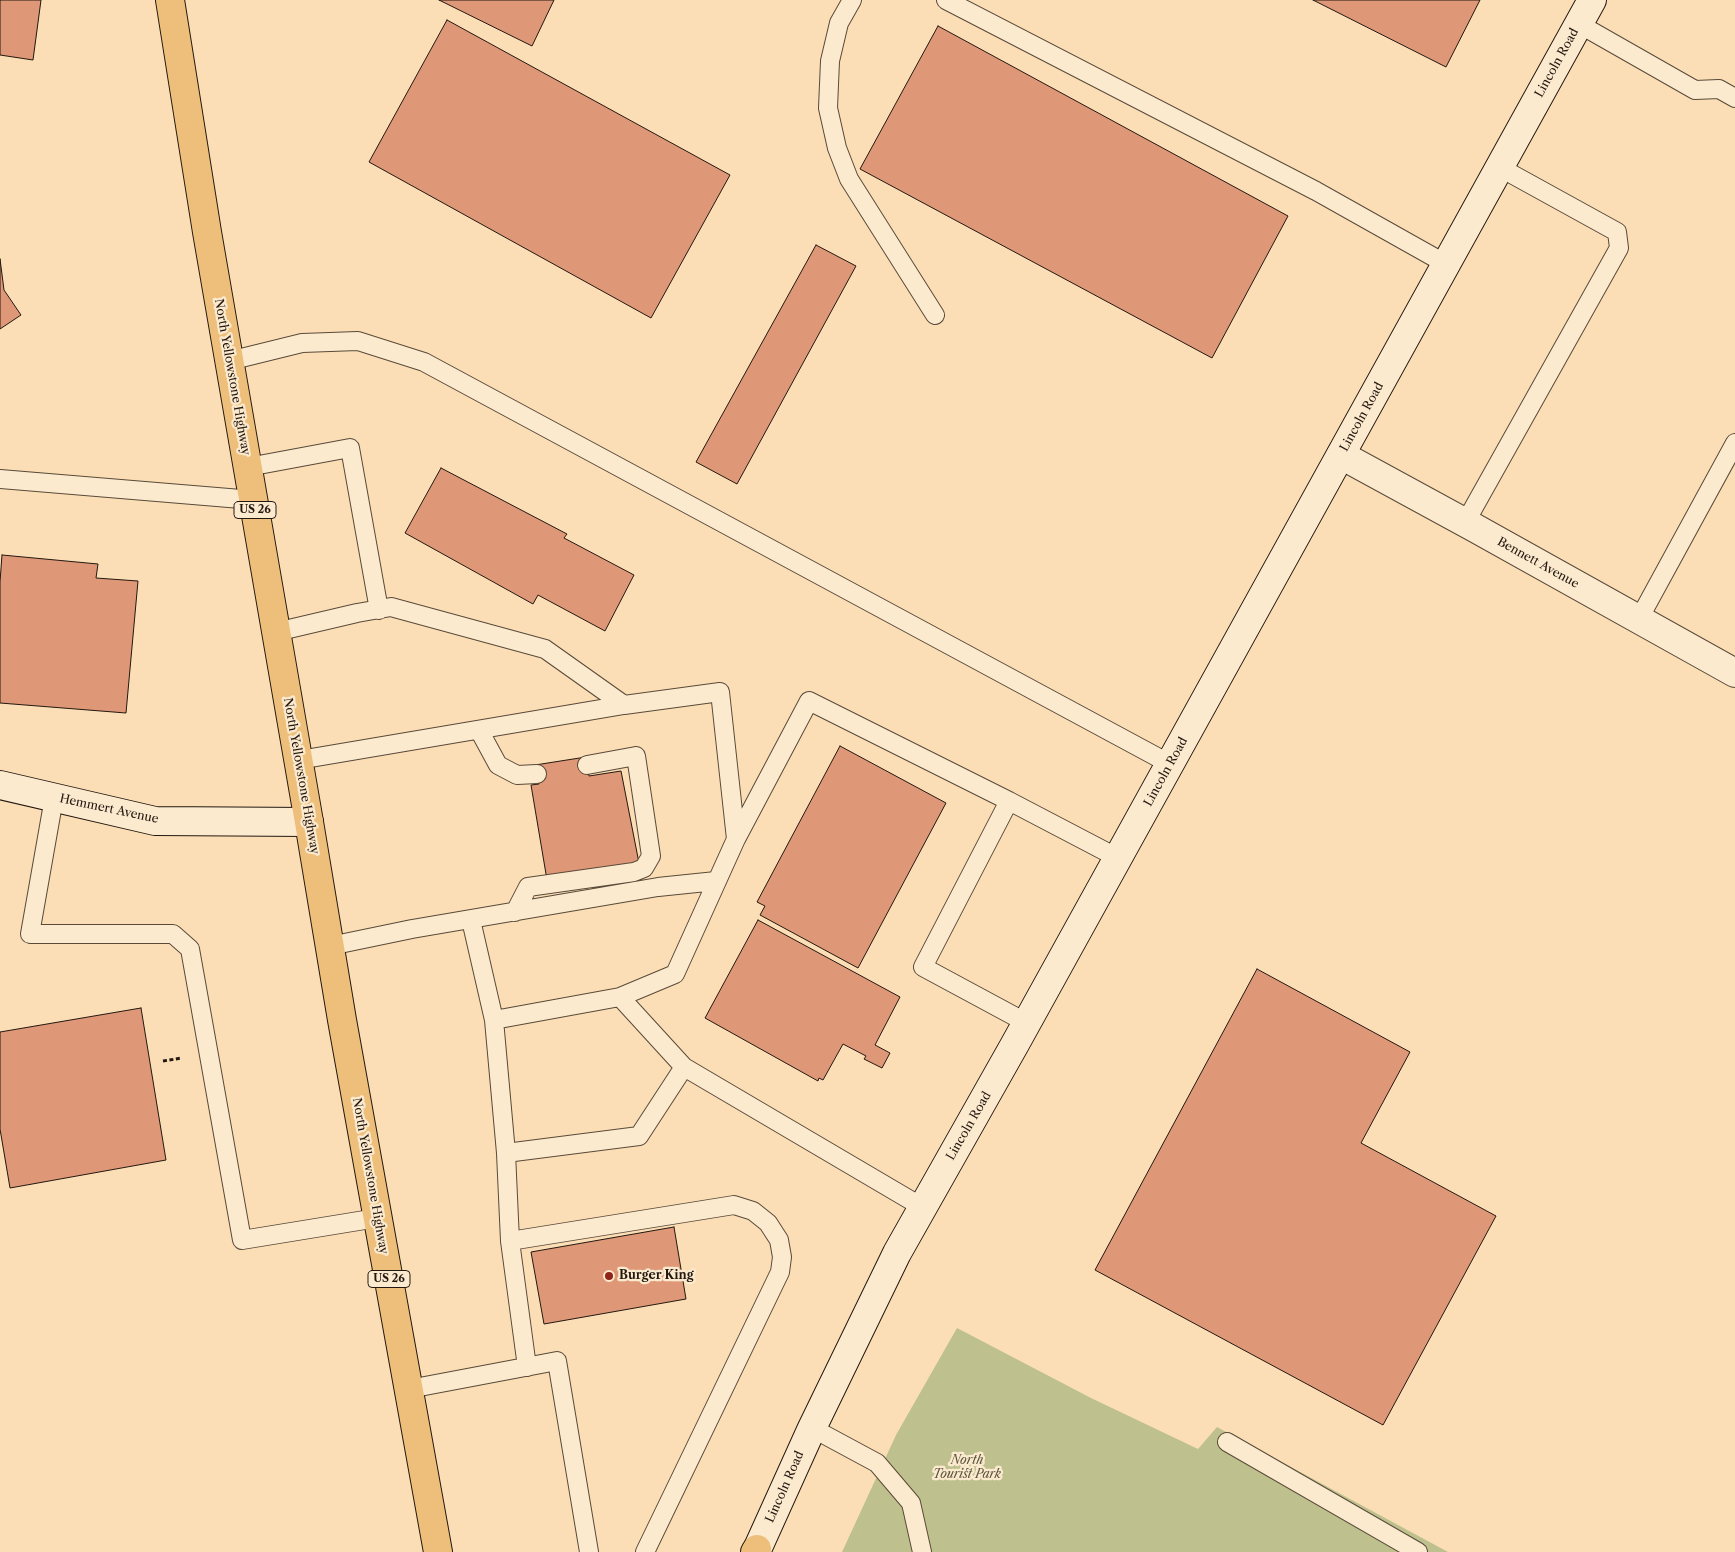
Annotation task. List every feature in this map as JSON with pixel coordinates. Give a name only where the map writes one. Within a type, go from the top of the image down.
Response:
[{"type":"highway","name":"North Yellowstone Highway","points":[[170,0],[229,360],[330,946],[438,1552]]},
{"type":"main road","name":"Lincoln Road","points":[[756,1551],[812,1428],[897,1253],[1118,858],[1592,0]]},
{"type":"main road","name":"Bennett Avenue","points":[[1341,455],[1638,620],[1733,668]]},
{"type":"main road","name":"Hemmert Avenue","points":[[0,785],[155,821],[309,822]]},
{"type":"lane","points":[[852,0],[839,24],[830,61],[828,108],[836,148],[849,179],[935,315]]},
{"type":"lane","points":[[946,0],[1316,191],[1446,264]]},
{"type":"lane","points":[[1579,24],[1695,90],[1719,89],[1735,98]]},
{"type":"lane","points":[[1466,523],[1619,248],[1617,232],[1499,167]]},
{"type":"lane","points":[[229,360],[302,343],[358,341],[424,362],[1170,764]]},
{"type":"lane","points":[[1638,620],[1735,443]]},
{"type":"lane","points":[[248,467],[350,448],[379,610]]},
{"type":"lane","points":[[0,479],[253,500]]},
{"type":"lane","points":[[276,632],[391,607],[545,649],[624,705]]},
{"type":"lane","points":[[299,760],[624,705],[720,692],[736,839]]},
{"type":"lane","points":[[494,1020],[620,998],[676,974],[736,839],[808,701],[1118,858]]},
{"type":"lane","points":[[479,730],[498,764],[517,775],[537,774]]},
{"type":"lane","points":[[515,912],[528,887],[634,872],[644,868],[651,856],[636,756],[587,765]]},
{"type":"lane","points":[[54,798],[30,934],[173,934],[190,950],[242,1240],[377,1218]]},
{"type":"lane","points":[[1009,802],[923,967],[1026,1022]]},
{"type":"lane","points":[[330,946],[412,929],[658,887],[716,881]]},
{"type":"lane","points":[[471,920],[494,1020],[506,1153],[510,1241],[527,1367]]},
{"type":"lane","points":[[620,998],[684,1066],[922,1207]]},
{"type":"lane","points":[[506,1153],[639,1136],[684,1066]]},
{"type":"lane","points":[[510,1241],[734,1205],[753,1211],[768,1223],[779,1240],[782,1257],[780,1272],[645,1552]]},
{"type":"lane","points":[[409,1390],[557,1361],[589,1552]]},
{"type":"lane","points":[[812,1428],[877,1463],[911,1503],[922,1552]]},
{"type":"lane","points":[[1227,1442],[1418,1552]]},
{"type":"path","points":[[163,1061],[190,1056]]},
{"type":"green space","name":"North Tourist Park","points":[[957,1328],[1091,1398],[1198,1449],[1217,1427],[1448,1552],[842,1552],[896,1435]]},
{"type":"building","points":[[0,0],[41,0],[33,60],[0,55]]},
{"type":"building","points":[[439,0],[554,0],[532,46]]},
{"type":"building","points":[[1313,0],[1480,0],[1446,67]]},
{"type":"building","points":[[447,20],[730,175],[651,318],[369,162]]},
{"type":"building","points":[[938,26],[1288,216],[1212,358],[860,169]]},
{"type":"building","points":[[816,245],[856,266],[737,484],[696,462]]},
{"type":"building","points":[[0,259],[4,290],[21,315],[0,329]]},
{"type":"building","points":[[441,468],[567,534],[564,538],[634,575],[605,631],[538,595],[533,604],[405,533]]},
{"type":"building","points":[[2,555],[98,564],[96,578],[138,581],[126,713],[0,703],[0,582]]},
{"type":"building","points":[[840,746],[946,803],[858,968],[760,915],[765,906],[757,902]]},
{"type":"building","points":[[586,757],[589,776],[621,771],[639,863],[547,880],[531,785],[539,784],[535,765]]},
{"type":"building","points":[[758,920],[900,997],[875,1045],[890,1053],[882,1068],[864,1059],[866,1056],[843,1044],[823,1080],[819,1078],[818,1081],[705,1018]]},
{"type":"building","points":[[1257,969],[1410,1052],[1361,1143],[1496,1216],[1383,1425],[1095,1270]]},
{"type":"building","points":[[141,1008],[166,1160],[10,1188],[0,1129],[0,1032]]},
{"type":"building","name":"Burger King","points":[[674,1227],[686,1299],[544,1324],[531,1252]]},
{"type":"place","name":"Burger King","points":[[609,1276]]}]
